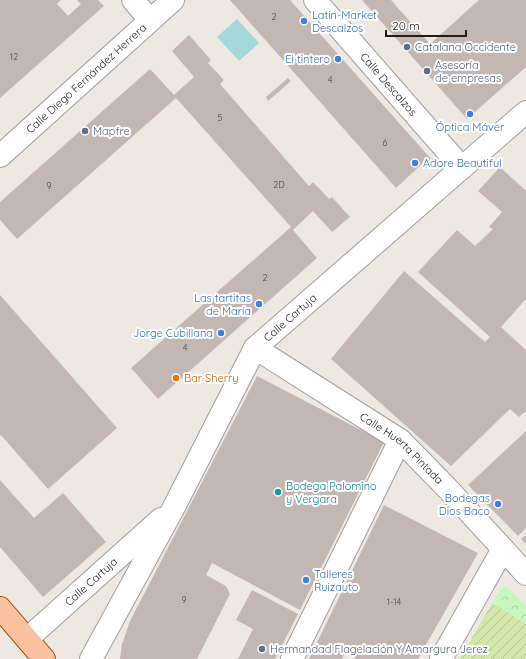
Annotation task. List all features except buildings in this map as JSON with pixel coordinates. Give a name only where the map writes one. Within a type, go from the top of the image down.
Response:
[{"type":"main road","points":[[0,608],[42,658]]},
{"type":"street","points":[[133,0],[150,20]]},
{"type":"street","name":"Calle Diego Fernández Herrera","points":[[0,156],[173,0]]},
{"type":"street","name":"Calle Descalzos","points":[[315,0],[462,168]]},
{"type":"street","name":"Calle Cartuja","points":[[91,659],[172,509],[255,348],[526,112]]},
{"type":"street","name":"Calle Huerta Pintada","points":[[255,348],[400,440],[526,574]]},
{"type":"street","points":[[292,659],[400,440]]},
{"type":"street","name":"Calle Cartuja","points":[[27,639],[172,509]]},
{"type":"street","points":[[441,659],[503,549]]},
{"type":"green space","points":[[504,587],[508,588],[526,606],[526,659],[460,659],[500,590]]},
{"type":"green space","points":[[492,603],[526,624],[526,659],[460,659]]},
{"type":"water","points":[[237,19],[259,43],[239,61],[217,37]]},
{"type":"place","name":"Latin-Market Descalzos","points":[[304,21]]},
{"type":"place","name":"Catalana Occidente","points":[[407,47]]},
{"type":"place","name":"El tintero","points":[[338,59]]},
{"type":"place","name":"Asesoría de empresas","points":[[427,71]]},
{"type":"place","name":"Óptica Máver","points":[[470,114]]},
{"type":"place","name":"Mapfre","points":[[85,131]]},
{"type":"place","name":"Adore Beautiful","points":[[415,163]]},
{"type":"place","name":"Las tartitas de María","points":[[259,304]]},
{"type":"place","name":"Jorge Cubillana","points":[[221,333]]},
{"type":"place","name":"Bar Sherry","points":[[176,378]]},
{"type":"place","name":"Bodega Palomino y Vergara","points":[[278,492]]},
{"type":"place","name":"Bodegas Dios Baco","points":[[498,504]]},
{"type":"place","name":"Talleres Ruizauto","points":[[306,580]]},
{"type":"place","name":"Hermandad Flagelación Y Amargura Jerez","points":[[262,649]]}]
